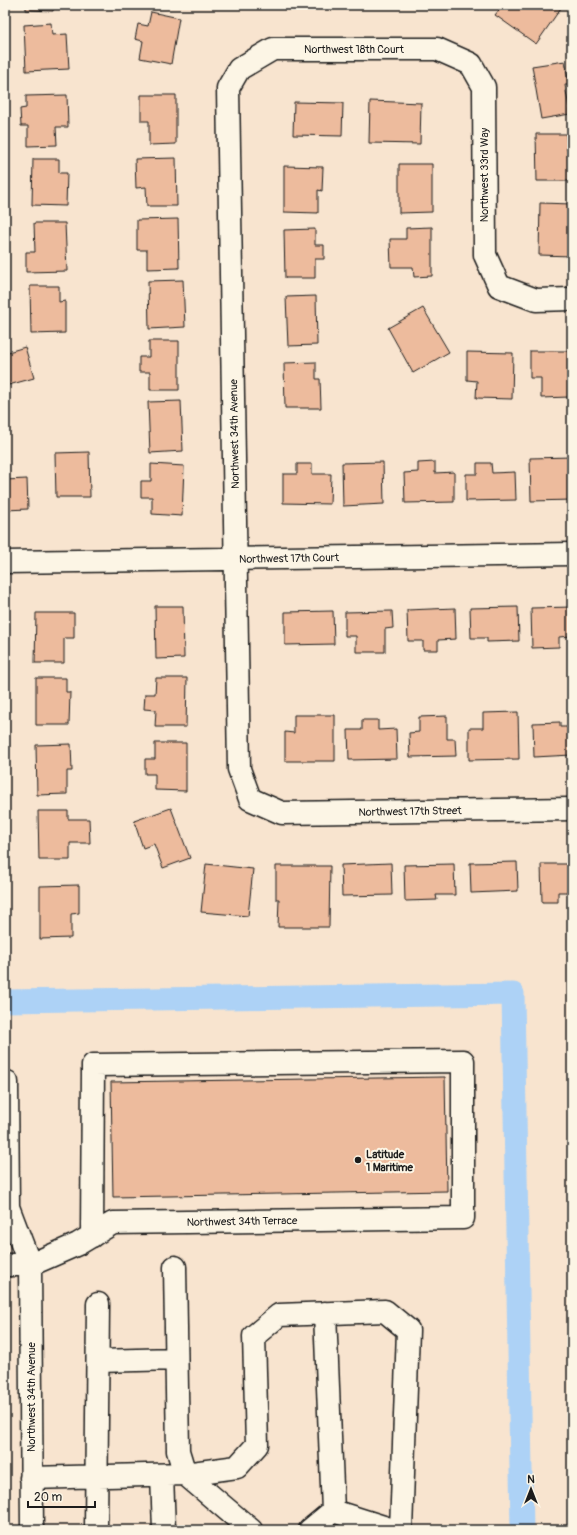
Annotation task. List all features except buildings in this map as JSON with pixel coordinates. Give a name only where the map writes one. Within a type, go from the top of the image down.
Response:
[{"type":"street","name":"Northwest 18th Court","points":[[239,69],[273,49],[438,49],[471,64]]},
{"type":"street","name":"Northwest 33rd Way","points":[[471,64],[484,87],[485,254],[499,286],[536,300],[572,299]]},
{"type":"street","name":"Northwest 34th Avenue","points":[[239,69],[228,88],[239,769],[250,799]]},
{"type":"street","name":"Northwest 17th Court","points":[[5,562],[572,554]]},
{"type":"street","name":"Northwest 17th Street","points":[[250,799],[282,813],[572,810]]},
{"type":"street","name":"Northwest 34th Terrace","points":[[30,1264],[78,1244],[92,1236],[113,1223],[463,1218],[463,1061],[93,1065],[92,1236]]},
{"type":"street","points":[[5,1082],[7,1082],[7,1207],[30,1264],[5,1265]]},
{"type":"street","name":"Northwest 34th Avenue","points":[[30,1264],[32,1530]]},
{"type":"street","points":[[175,1267],[178,1451],[186,1474],[251,1530]]},
{"type":"street","points":[[96,1530],[98,1304]]},
{"type":"street","points":[[31,1478],[186,1474],[237,1467],[257,1445],[254,1336],[279,1315],[385,1311],[408,1330],[401,1530]]},
{"type":"street","points":[[325,1313],[333,1511]]},
{"type":"street","points":[[98,1361],[176,1359]]},
{"type":"street","points":[[162,1475],[164,1530]]},
{"type":"street","points":[[310,1530],[333,1511]]},
{"type":"street","points":[[333,1511],[393,1530]]},
{"type":"waterway","points":[[5,1001],[513,994],[522,1530]]},
{"type":"place","name":"Latitude 1 Maritime","points":[[358,1160]]}]
